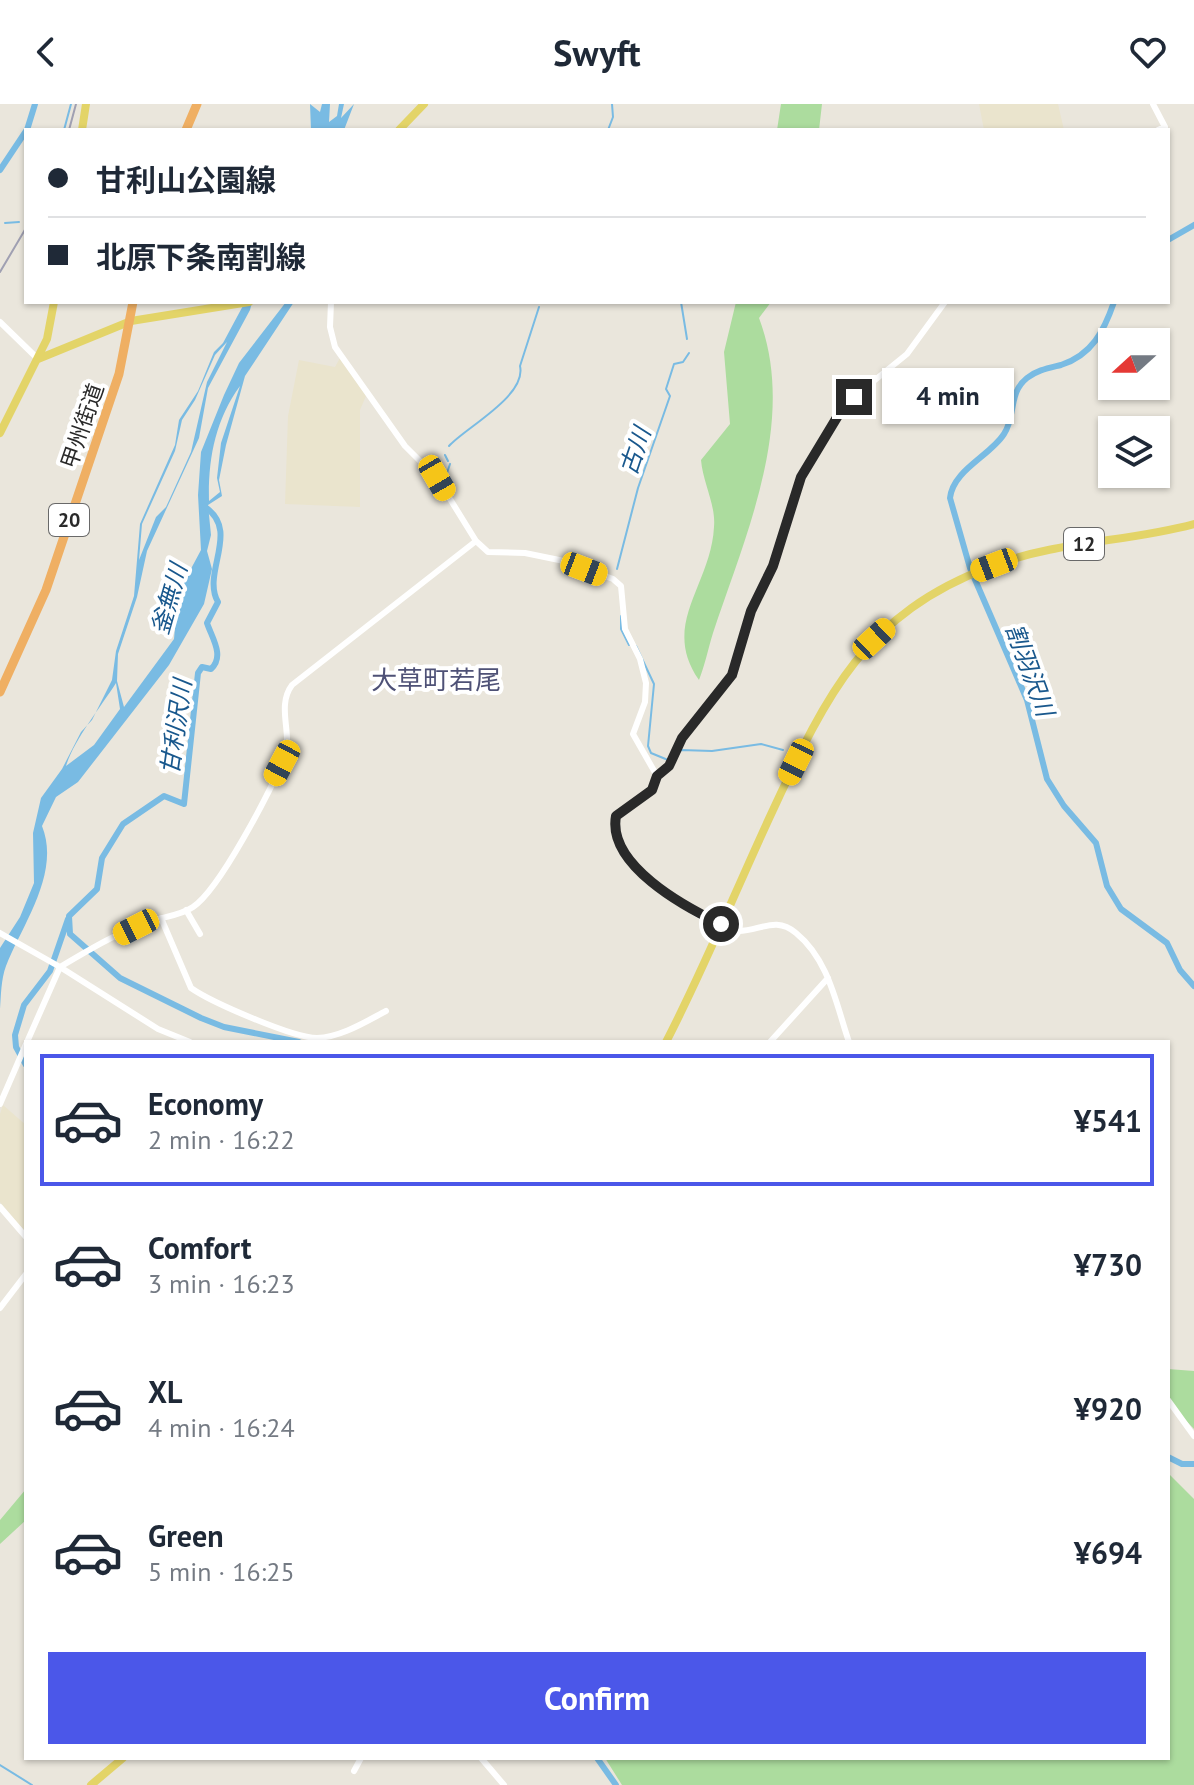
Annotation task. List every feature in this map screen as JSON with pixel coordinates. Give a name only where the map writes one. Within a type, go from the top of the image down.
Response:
[{"type":"highway","points":[[187,128],[197,104]]},
{"type":"highway","name":"甲州街道","points":[[0,692],[46,590],[119,374],[133,304]]},
{"type":"main road","points":[[82,128],[86,104]]},
{"type":"main road","points":[[401,128],[424,104]]},
{"type":"main road","points":[[1153,104],[1165,127],[1163,128]]},
{"type":"main road","points":[[0,433],[38,359],[50,328],[54,304]]},
{"type":"main road","points":[[38,359],[131,321],[237,304]]},
{"type":"main road","points":[[331,304],[330,327],[335,347],[405,446],[437,478],[476,541],[488,552],[525,553],[564,561],[613,579],[621,586],[625,629],[640,659],[646,683],[645,702],[633,734],[657,776]]},
{"type":"main road","points":[[848,1040],[828,978],[800,936],[788,927],[772,924],[737,931],[677,904],[626,858],[615,827],[616,816],[649,793],[657,776],[669,766],[682,738],[732,675],[751,611],[773,566],[801,477],[822,442],[847,405],[907,354],[944,304]]},
{"type":"main road","points":[[0,322],[38,359]]},
{"type":"main road","name":"12","points":[[667,1040],[830,694],[859,655],[891,624],[926,598],[973,573],[1030,554],[1194,524]]},
{"type":"main road","points":[[28,1040],[58,966],[136,927],[186,910],[205,896],[236,848],[282,763],[289,745],[284,704],[292,685],[476,541]]},
{"type":"main road","points":[[186,910],[200,934]]},
{"type":"main road","points":[[161,918],[186,983],[195,991],[262,1022],[319,1038],[344,1031],[386,1011]]},
{"type":"main road","points":[[0,933],[163,1032],[185,1040]]},
{"type":"main road","points":[[772,1040],[828,978]]},
{"type":"main road","points":[[0,1104],[24,1049]]},
{"type":"main road","points":[[0,1207],[24,1235]]},
{"type":"main road","points":[[0,1308],[24,1277]]},
{"type":"main road","points":[[1170,1403],[1194,1436]]},
{"type":"main road","points":[[91,1785],[121,1760]]},
{"type":"main road","points":[[354,1771],[360,1760]]},
{"type":"main road","points":[[483,1760],[504,1785]]},
{"type":"shaded area","points":[[979,104],[1058,104],[1064,128],[984,128]]},
{"type":"shaded area","points":[[340,358],[366,396],[360,410],[360,507],[285,504],[288,416],[299,360],[335,367]]},
{"type":"shaded area","points":[[3,1105],[24,1123],[24,1231],[0,1202],[0,1114]]},
{"type":"green space","points":[[781,104],[822,104],[819,128],[777,128]]},
{"type":"green space","points":[[736,304],[770,304],[759,318],[770,357],[773,397],[763,478],[699,680],[688,660],[684,641],[686,623],[711,548],[714,527],[701,460],[730,424],[724,352]]},
{"type":"green space","points":[[1170,1369],[1194,1371],[1194,1429],[1170,1404]]},
{"type":"green space","points":[[1170,1475],[1194,1499],[1194,1785],[622,1785],[606,1760],[1170,1760]]},
{"type":"green space","points":[[24,1491],[24,1522],[0,1544],[0,1520]]},
{"type":"water","points":[[310,104],[320,112],[322,104],[330,104],[329,122],[337,116],[339,104],[344,104],[341,118],[354,104],[345,128],[311,128]]},
{"type":"water","points":[[244,304],[252,304],[208,388],[199,438],[147,551],[137,597],[118,654],[117,681],[124,707],[174,639],[178,593],[201,550],[198,495],[201,452],[224,395],[239,363],[284,304],[293,304],[245,376],[219,480],[222,496],[208,505],[211,535],[207,551],[212,569],[204,604],[169,665],[78,782],[56,797],[42,826],[47,844],[43,880],[6,966],[0,1009],[0,948],[20,917],[34,883],[33,833],[41,798],[87,725],[66,766],[94,745],[120,709],[116,683],[95,713],[112,680],[116,651],[134,596],[140,524],[175,445],[179,420],[198,391],[214,352],[223,343]],"holes":[[[227,342],[207,382],[191,452],[166,507],[156,517],[139,560],[142,524],[175,451],[182,420],[195,400],[215,355]],[[240,386],[221,443],[217,478],[220,492],[209,501],[215,441],[224,413]]]},
{"type":"waterway","points":[[28,128],[35,104]]},
{"type":"waterway","points":[[65,128],[71,104]]},
{"type":"waterway","name":"古川","points":[[609,128],[613,117],[612,104]]},
{"type":"waterway","points":[[0,170],[24,134]]},
{"type":"waterway","points":[[5,223],[19,222]]},
{"type":"waterway","name":"割羽沢川","points":[[1170,239],[1194,225]]},
{"type":"waterway","name":"古川","points":[[681,304],[687,339]]},
{"type":"waterway","name":"割羽沢川","points":[[1113,304],[1101,332],[1081,355],[1035,373],[1021,384],[1004,434],[958,479],[950,498],[970,568],[1027,700],[1047,779],[1064,806],[1096,843],[1107,886],[1121,909],[1167,943],[1180,970],[1194,986]]},
{"type":"waterway","points":[[449,446],[514,389],[539,307]]},
{"type":"waterway","name":"古川","points":[[617,569],[638,488],[670,396],[666,389],[674,364],[683,362],[689,353]]},
{"type":"waterway","name":"古川","points":[[445,455],[448,461]]},
{"type":"waterway","points":[[444,482],[450,464]]},
{"type":"waterway","name":"甘利沢川","points":[[205,507],[220,528],[214,578],[218,602],[207,623],[217,658],[211,669],[202,667],[198,673],[184,804],[164,796],[123,824],[102,858],[97,889],[69,916],[70,934],[120,978],[201,1018],[224,1027],[289,1040]]},
{"type":"waterway","name":"古川","points":[[621,616],[621,629],[629,645]]},
{"type":"waterway","name":"古川","points":[[636,646],[654,684],[648,746],[651,753],[668,760]]},
{"type":"waterway","name":"古川","points":[[674,760],[681,750],[712,751],[761,744],[783,750]]},
{"type":"waterway","points":[[24,1061],[16,1047],[15,1035],[24,1005],[50,971],[68,919]]},
{"type":"waterway","name":"甘利沢川","points":[[1170,1458],[1182,1464],[1194,1464]]},
{"type":"waterway","points":[[598,1760],[616,1785]]},
{"type":"waterway","points":[[0,1765],[32,1785]]},
{"type":"railway","points":[[70,128],[76,104]]},
{"type":"railway","points":[[0,272],[24,231]]},
{"type":"district","name":"大草町若尾","points":[[436,679]]},
{"type":"route","points":[[721,924],[677,904],[626,858],[615,827],[616,816],[652,790],[657,776],[669,766],[682,738],[732,675],[751,611],[773,566],[801,477],[839,414],[854,397]]},
{"type":"water label","name":"釜無川","points":[[169,599]]}]
